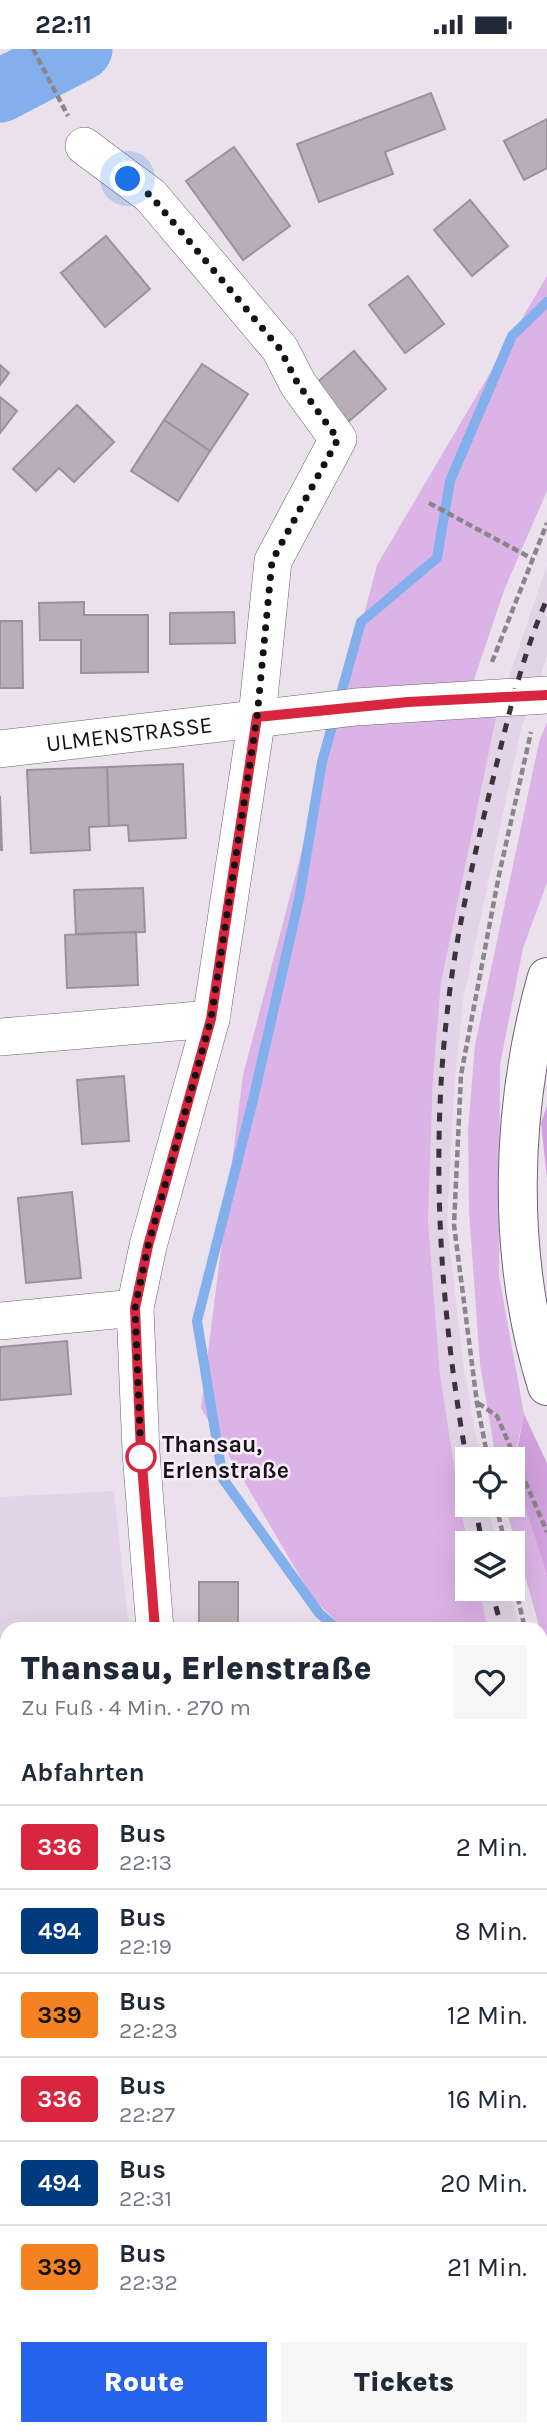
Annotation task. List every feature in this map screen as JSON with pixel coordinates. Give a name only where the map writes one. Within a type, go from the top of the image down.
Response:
[{"type":"main road","points":[[547,977],[533,1026],[522,1108],[518,1191],[521,1260],[536,1349],[547,1386]]},
{"type":"street","points":[[84,146],[151,196],[280,349],[298,384],[338,439],[272,561],[257,717],[211,1019],[148,1246],[135,1308],[141,1452],[154,1622]]},
{"type":"street","name":"ULMENSTRASSE","points":[[0,749],[356,707],[543,695]]},
{"type":"street","points":[[0,1037],[211,1019]]},
{"type":"street","points":[[0,1321],[135,1308]]},
{"type":"path","points":[[33,49],[84,146]]},
{"type":"path","points":[[429,503],[531,558]]},
{"type":"path","points":[[478,699],[531,558],[547,523]]},
{"type":"path","points":[[486,1447],[477,1403],[454,1225],[461,1075],[499,875],[543,695]]},
{"type":"path","points":[[477,1403],[497,1416],[547,1532]]},
{"type":"path","points":[[519,1601],[523,1622]]},
{"type":"shaded area","points":[[547,276],[547,491],[505,588],[465,706],[497,713],[441,983],[433,1078],[428,1221],[440,1375],[455,1471],[455,1517],[462,1517],[465,1531],[455,1531],[455,1601],[482,1601],[486,1622],[337,1622],[312,1597],[201,1408],[243,1075],[377,565]]},
{"type":"shaded area","points":[[547,564],[547,656],[521,729],[463,1000],[454,1088],[447,1224],[463,1363],[478,1447],[455,1447],[455,1471],[440,1375],[428,1221],[433,1078],[441,983],[497,713]]},
{"type":"shaded area","points":[[547,722],[547,883],[523,948],[500,1065],[499,1276],[524,1414],[517,1447],[494,1447],[480,1364],[469,1211],[468,1130],[475,1045],[539,742]]},
{"type":"shaded area","points":[[547,1106],[547,1178],[541,1123]]},
{"type":"shaded area","points":[[524,1414],[547,1463],[547,1575],[525,1508],[525,1447],[518,1447]]},
{"type":"shaded area","points":[[114,1491],[128,1622],[0,1622],[0,1497]]},
{"type":"shaded area","points":[[525,1508],[547,1575],[547,1622],[538,1622],[525,1576],[525,1531],[512,1531],[508,1517],[525,1517]]},
{"type":"shaded area","points":[[462,1517],[491,1517],[493,1531],[465,1531]]},
{"type":"shaded area","points":[[482,1601],[512,1601],[518,1622],[486,1622]]},
{"type":"building","points":[[431,93],[445,129],[385,152],[393,174],[319,202],[297,144]]},
{"type":"building","points":[[547,119],[547,168],[524,180],[504,141]]},
{"type":"building","points":[[234,147],[290,226],[243,260],[186,181]]},
{"type":"building","points":[[470,200],[508,246],[472,276],[434,230]]},
{"type":"building","points":[[106,236],[150,289],[105,327],[61,273]]},
{"type":"building","points":[[408,276],[444,324],[405,353],[369,305]]},
{"type":"building","points":[[354,351],[386,389],[348,422],[315,384]]},
{"type":"building","points":[[202,364],[248,394],[210,451],[164,420]]},
{"type":"building","points":[[0,365],[9,373],[0,385]]},
{"type":"building","points":[[0,397],[17,411],[0,433]]},
{"type":"building","points":[[77,405],[114,442],[74,482],[59,468],[36,491],[13,469]]},
{"type":"building","points":[[164,420],[210,451],[178,501],[131,471]]},
{"type":"building","points":[[84,602],[84,615],[148,615],[148,672],[81,673],[81,640],[40,640],[39,603]]},
{"type":"building","points":[[234,612],[235,643],[170,644],[170,613]]},
{"type":"building","points":[[0,621],[22,621],[23,688],[0,688]]},
{"type":"building","points":[[183,764],[186,838],[129,841],[128,825],[109,826],[107,767]]},
{"type":"building","points":[[107,767],[109,826],[89,827],[90,850],[31,853],[27,770]]},
{"type":"building","points":[[0,796],[2,850],[0,850]]},
{"type":"building","points":[[143,888],[145,932],[76,934],[74,890]]},
{"type":"building","points":[[136,932],[138,985],[67,988],[65,935]]},
{"type":"building","points":[[124,1076],[129,1141],[82,1144],[77,1080]]},
{"type":"building","points":[[72,1192],[81,1278],[26,1283],[18,1198]]},
{"type":"building","points":[[67,1341],[71,1394],[0,1400],[0,1347]]},
{"type":"building","points":[[199,1582],[238,1582],[238,1622],[199,1622]]},
{"type":"waterway","points":[[0,91],[81,49]]},
{"type":"waterway","points":[[329,1622],[319,1613],[223,1479],[197,1321],[252,1104],[299,899],[322,762],[361,622],[437,558],[450,481],[512,336],[547,302]]},
{"type":"railway","points":[[465,1447],[451,1351],[441,1239],[439,1126],[447,1014],[459,930],[483,819],[521,670],[547,599]]},
{"type":"railway","points":[[477,1517],[480,1531]]},
{"type":"railway","points":[[494,1601],[500,1622]]},
{"type":"bus line","name":"336","points":[[154,1622],[141,1452],[135,1308],[148,1246],[211,1019],[257,717],[408,702],[547,695]]},
{"type":"place","name":"Thansau, Erlenstraße","points":[[141,1457]]},
{"type":"route","points":[[128,179],[151,196],[280,349],[298,384],[338,439],[272,561],[257,717],[211,1019],[148,1246],[135,1308],[141,1457]]}]
